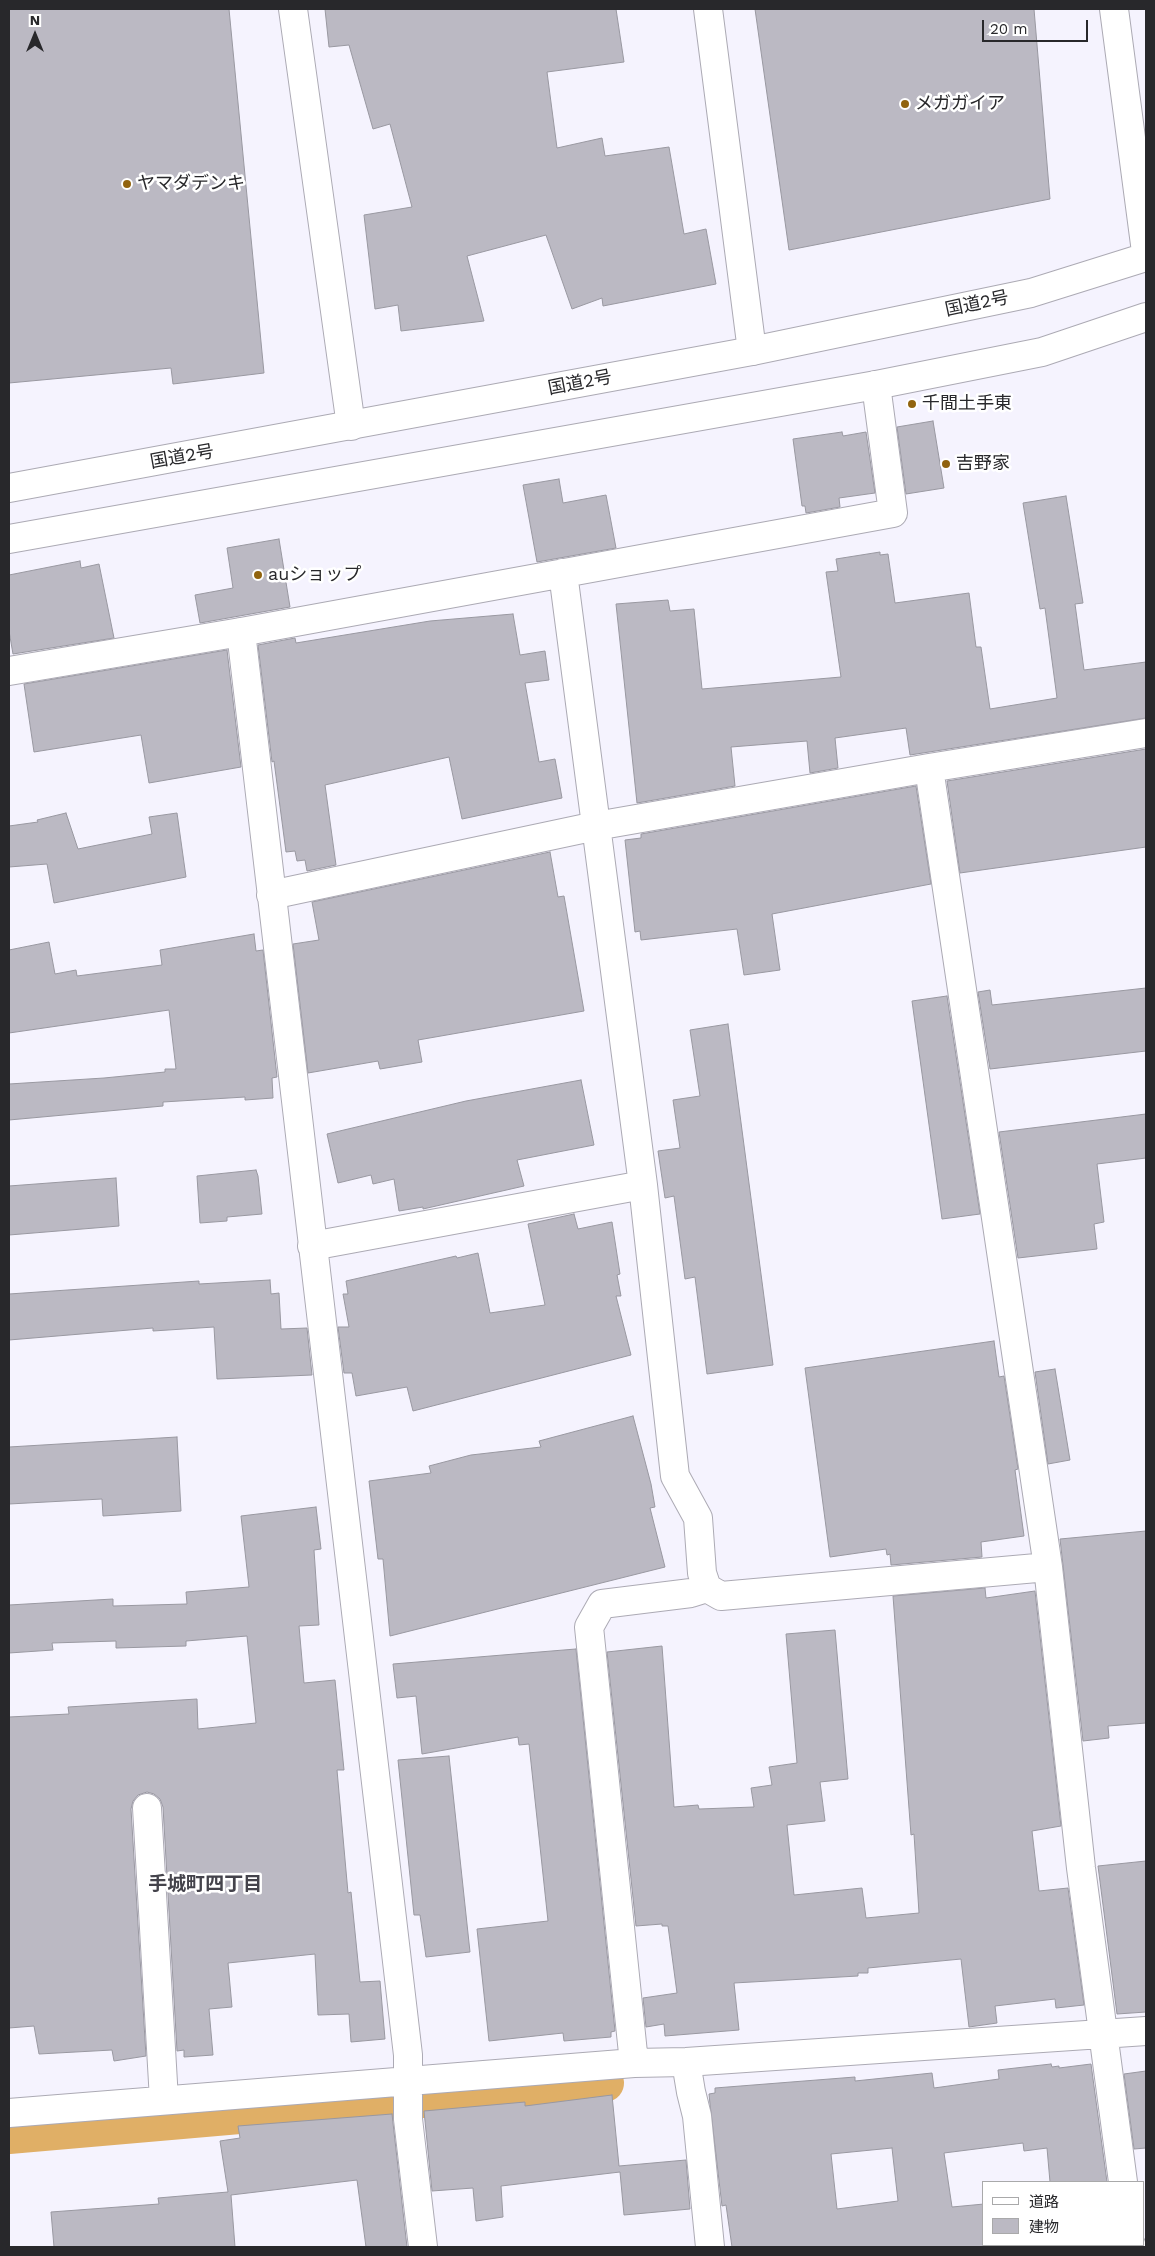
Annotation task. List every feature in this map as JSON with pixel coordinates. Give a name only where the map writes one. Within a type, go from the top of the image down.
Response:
[{"type":"main road","points":[[294,9],[351,426]]},
{"type":"main road","points":[[708,9],[752,351]]},
{"type":"main road","points":[[1114,9],[1146,252]]},
{"type":"main road","name":"国道2号","points":[[9,488],[752,351],[1031,293],[1146,257]]},
{"type":"main road","points":[[9,539],[876,385],[1042,352],[1146,317]]},
{"type":"main road","points":[[9,671],[241,632],[893,513],[876,385]]},
{"type":"main road","points":[[564,573],[643,1185],[675,1476],[698,1518],[702,1574],[707,1588],[721,1596],[1048,1567]]},
{"type":"main road","points":[[241,632],[408,2055],[408,2119],[423,2247]]},
{"type":"main road","points":[[271,895],[596,826],[930,768],[1146,733]]},
{"type":"main road","points":[[930,768],[1048,1567],[1081,1868],[1123,2181]]},
{"type":"main road","points":[[312,1246],[643,1185]]},
{"type":"main road","points":[[634,2063],[589,1627],[602,1604],[691,1593],[707,1588]]},
{"type":"main road","points":[[147,1808],[164,2100]]},
{"type":"main road","points":[[9,2113],[634,2063],[686,2062],[1146,2031]]},
{"type":"main road","points":[[686,2062],[691,2092],[698,2116],[710,2247]]},
{"type":"building","name":"ヤマダデンキ","points":[[9,9],[229,9],[264,373],[173,384],[171,368],[9,383]]},
{"type":"building","points":[[325,9],[616,9],[624,62],[547,72],[557,148],[602,138],[605,156],[669,147],[684,234],[706,229],[716,284],[603,306],[602,298],[572,309],[546,235],[467,256],[484,321],[401,331],[398,305],[375,309],[364,215],[412,207],[390,124],[373,129],[349,45],[329,47]]},
{"type":"building","name":"メガガイア","points":[[755,9],[1034,9],[1050,199],[789,250]]},
{"type":"building","points":[[933,421],[944,488],[906,494],[897,427]]},
{"type":"building","points":[[842,432],[843,436],[866,432],[875,493],[839,498],[840,507],[806,513],[805,506],[802,506],[793,439]]},
{"type":"building","points":[[559,479],[563,503],[606,495],[616,548],[537,562],[523,485]]},
{"type":"building","points":[[1066,496],[1083,603],[1075,604],[1084,670],[1146,662],[1146,718],[910,755],[906,728],[835,738],[838,768],[810,773],[807,741],[731,747],[735,786],[637,803],[616,604],[668,600],[670,611],[694,609],[702,689],[841,677],[826,572],[838,571],[836,559],[880,552],[880,555],[888,554],[895,603],[969,593],[976,647],[981,647],[990,709],[1057,698],[1045,608],[1040,609],[1023,503]]},
{"type":"building","points":[[279,539],[290,607],[200,623],[195,595],[233,588],[227,548]]},
{"type":"building","points":[[80,561],[81,568],[99,564],[114,638],[13,654],[9,631],[9,575]]},
{"type":"building","points":[[513,614],[520,655],[545,651],[549,680],[525,683],[539,762],[555,759],[562,798],[462,819],[449,757],[325,785],[336,865],[307,871],[305,860],[297,861],[295,851],[286,852],[274,761],[272,762],[258,645],[295,638],[296,643],[430,621]]},
{"type":"building","points":[[227,650],[241,767],[149,783],[141,735],[34,752],[24,684]]},
{"type":"building","points":[[1146,749],[1146,847],[960,873],[947,781]]},
{"type":"building","points":[[916,786],[931,884],[772,914],[780,970],[744,975],[737,929],[641,940],[640,931],[635,932],[625,840],[641,838],[641,834]]},
{"type":"building","points":[[66,813],[78,849],[152,834],[149,817],[177,813],[186,877],[54,903],[47,864],[9,867],[9,826],[38,822],[37,820]]},
{"type":"building","points":[[550,852],[558,897],[564,896],[584,1011],[418,1040],[422,1062],[380,1069],[378,1061],[308,1073],[293,944],[319,940],[312,902]]},
{"type":"building","points":[[254,934],[256,951],[263,950],[277,1077],[272,1078],[273,1098],[245,1100],[245,1097],[163,1102],[163,1106],[9,1120],[9,1084],[104,1078],[165,1072],[165,1069],[176,1069],[169,1010],[9,1033],[9,950],[49,942],[55,974],[76,970],[77,976],[162,965],[160,950]]},
{"type":"building","points":[[1146,988],[1146,1051],[990,1069],[978,992],[990,990],[992,1005]]},
{"type":"building","points":[[947,996],[980,1214],[942,1219],[912,1001]]},
{"type":"building","points":[[728,1024],[773,1365],[707,1374],[695,1277],[685,1279],[674,1196],[665,1198],[658,1151],[680,1148],[673,1100],[700,1096],[690,1030]]},
{"type":"building","points":[[581,1080],[594,1145],[517,1160],[524,1186],[423,1209],[423,1207],[399,1211],[394,1179],[373,1184],[371,1175],[338,1183],[327,1134],[466,1101]]},
{"type":"building","points":[[1146,1114],[1146,1158],[1097,1164],[1104,1222],[1094,1224],[1097,1249],[1018,1258],[999,1132]]},
{"type":"building","points":[[256,1170],[262,1214],[227,1217],[227,1221],[200,1223],[197,1176]]},
{"type":"building","points":[[116,1178],[119,1226],[9,1235],[9,1186]]},
{"type":"building","points":[[574,1214],[578,1229],[612,1222],[620,1274],[617,1275],[621,1296],[616,1296],[631,1355],[413,1411],[407,1387],[356,1396],[352,1373],[344,1373],[338,1327],[349,1327],[343,1294],[348,1294],[346,1281],[456,1256],[457,1258],[478,1253],[490,1313],[545,1305],[528,1224]]},
{"type":"building","points":[[270,1280],[271,1294],[279,1293],[281,1329],[307,1328],[312,1375],[217,1379],[214,1327],[153,1331],[153,1328],[9,1340],[9,1294],[199,1281],[199,1284]]},
{"type":"building","points":[[994,1341],[999,1377],[1004,1376],[1018,1469],[1015,1470],[1024,1536],[981,1542],[982,1557],[891,1565],[890,1554],[887,1555],[886,1549],[830,1557],[805,1368]]},
{"type":"building","points":[[1055,1369],[1070,1460],[1048,1464],[1035,1372]]},
{"type":"building","points":[[633,1416],[651,1484],[655,1507],[650,1508],[665,1567],[390,1636],[383,1559],[378,1559],[369,1481],[431,1473],[429,1466],[471,1455],[541,1447],[539,1441]]},
{"type":"building","points":[[177,1437],[181,1511],[103,1516],[102,1499],[9,1504],[9,1447]]},
{"type":"building","points":[[316,1507],[321,1549],[314,1550],[319,1625],[299,1626],[304,1683],[335,1680],[344,1770],[337,1770],[348,1893],[351,1892],[360,1982],[380,1981],[385,2039],[351,2042],[349,2014],[318,2015],[315,1954],[228,1963],[232,2007],[209,2009],[213,2055],[184,2057],[184,2050],[177,2051],[163,1807],[160,1799],[154,1794],[147,1792],[138,1795],[133,1801],[131,1809],[146,2056],[114,2061],[112,2050],[39,2054],[34,2026],[9,2028],[9,1717],[69,1714],[68,1707],[197,1699],[198,1729],[256,1723],[247,1636],[186,1641],[186,1646],[116,1648],[116,1641],[52,1643],[53,1650],[9,1653],[9,1605],[113,1599],[113,1606],[187,1604],[186,1592],[249,1587],[241,1516]]},
{"type":"building","points":[[1146,1531],[1146,1723],[1108,1726],[1109,1738],[1083,1741],[1060,1539]]},
{"type":"building","points":[[985,1588],[986,1598],[1035,1591],[1061,1826],[1032,1831],[1039,1891],[1068,1888],[1084,2005],[1056,2008],[1055,1999],[995,2006],[997,2023],[969,2027],[961,1959],[868,1968],[868,1973],[858,1973],[858,1976],[734,1983],[739,2030],[665,2036],[664,2024],[646,2027],[643,1998],[677,1993],[668,1926],[662,1926],[662,1924],[636,1926],[607,1652],[662,1646],[674,1807],[698,1805],[699,1809],[754,1807],[751,1788],[772,1785],[769,1767],[797,1763],[786,1634],[835,1630],[848,1779],[820,1782],[825,1821],[787,1825],[794,1895],[862,1888],[866,1918],[919,1913],[914,1834],[911,1835],[893,1596]]},
{"type":"building","points":[[576,1649],[615,2031],[611,2032],[611,2037],[564,2041],[563,2033],[489,2041],[477,1929],[548,1921],[529,1744],[519,1745],[518,1737],[422,1754],[416,1696],[397,1698],[393,1664]]},
{"type":"building","points":[[449,1756],[470,1952],[426,1957],[420,1915],[414,1915],[398,1760]]},
{"type":"building","points":[[1146,1861],[1146,2012],[1117,2014],[1098,1866]]},
{"type":"building","points":[[1051,2064],[1052,2067],[1059,2066],[1059,2068],[1091,2064],[1107,2181],[1050,2181],[1047,2148],[1024,2151],[1023,2143],[944,2153],[952,2207],[982,2204],[982,2246],[984,2247],[732,2247],[726,2205],[722,2206],[710,2104],[709,2094],[715,2093],[715,2088],[855,2077],[855,2081],[932,2073],[934,2088],[999,2079],[998,2070]],"holes":[[[892,2148],[898,2201],[837,2209],[831,2154]]]},
{"type":"building","points":[[1146,2071],[1146,2148],[1134,2149],[1124,2074]]},
{"type":"building","points":[[612,2095],[619,2166],[686,2160],[690,2209],[624,2215],[620,2172],[501,2186],[503,2217],[476,2221],[473,2188],[432,2191],[424,2111],[525,2102],[525,2106]]},
{"type":"building","points":[[392,2114],[407,2247],[366,2247],[357,2180],[231,2195],[235,2247],[54,2247],[51,2212],[159,2204],[158,2198],[228,2192],[220,2141],[240,2138],[238,2126]]},
{"type":"waterway","points":[[425,2099],[605,2083]]},
{"type":"waterway","points":[[9,2135],[389,2102]]},
{"type":"place","name":"メガガイア","points":[[905,104]]},
{"type":"place","name":"ヤマダデンキ","points":[[127,184]]},
{"type":"place","name":"千間土手東","points":[[912,404]]},
{"type":"place","name":"吉野家","points":[[946,464]]},
{"type":"place","name":"auショップ","points":[[258,575]]},
{"type":"district","name":"手城町四丁目","points":[[205,1884]]}]
